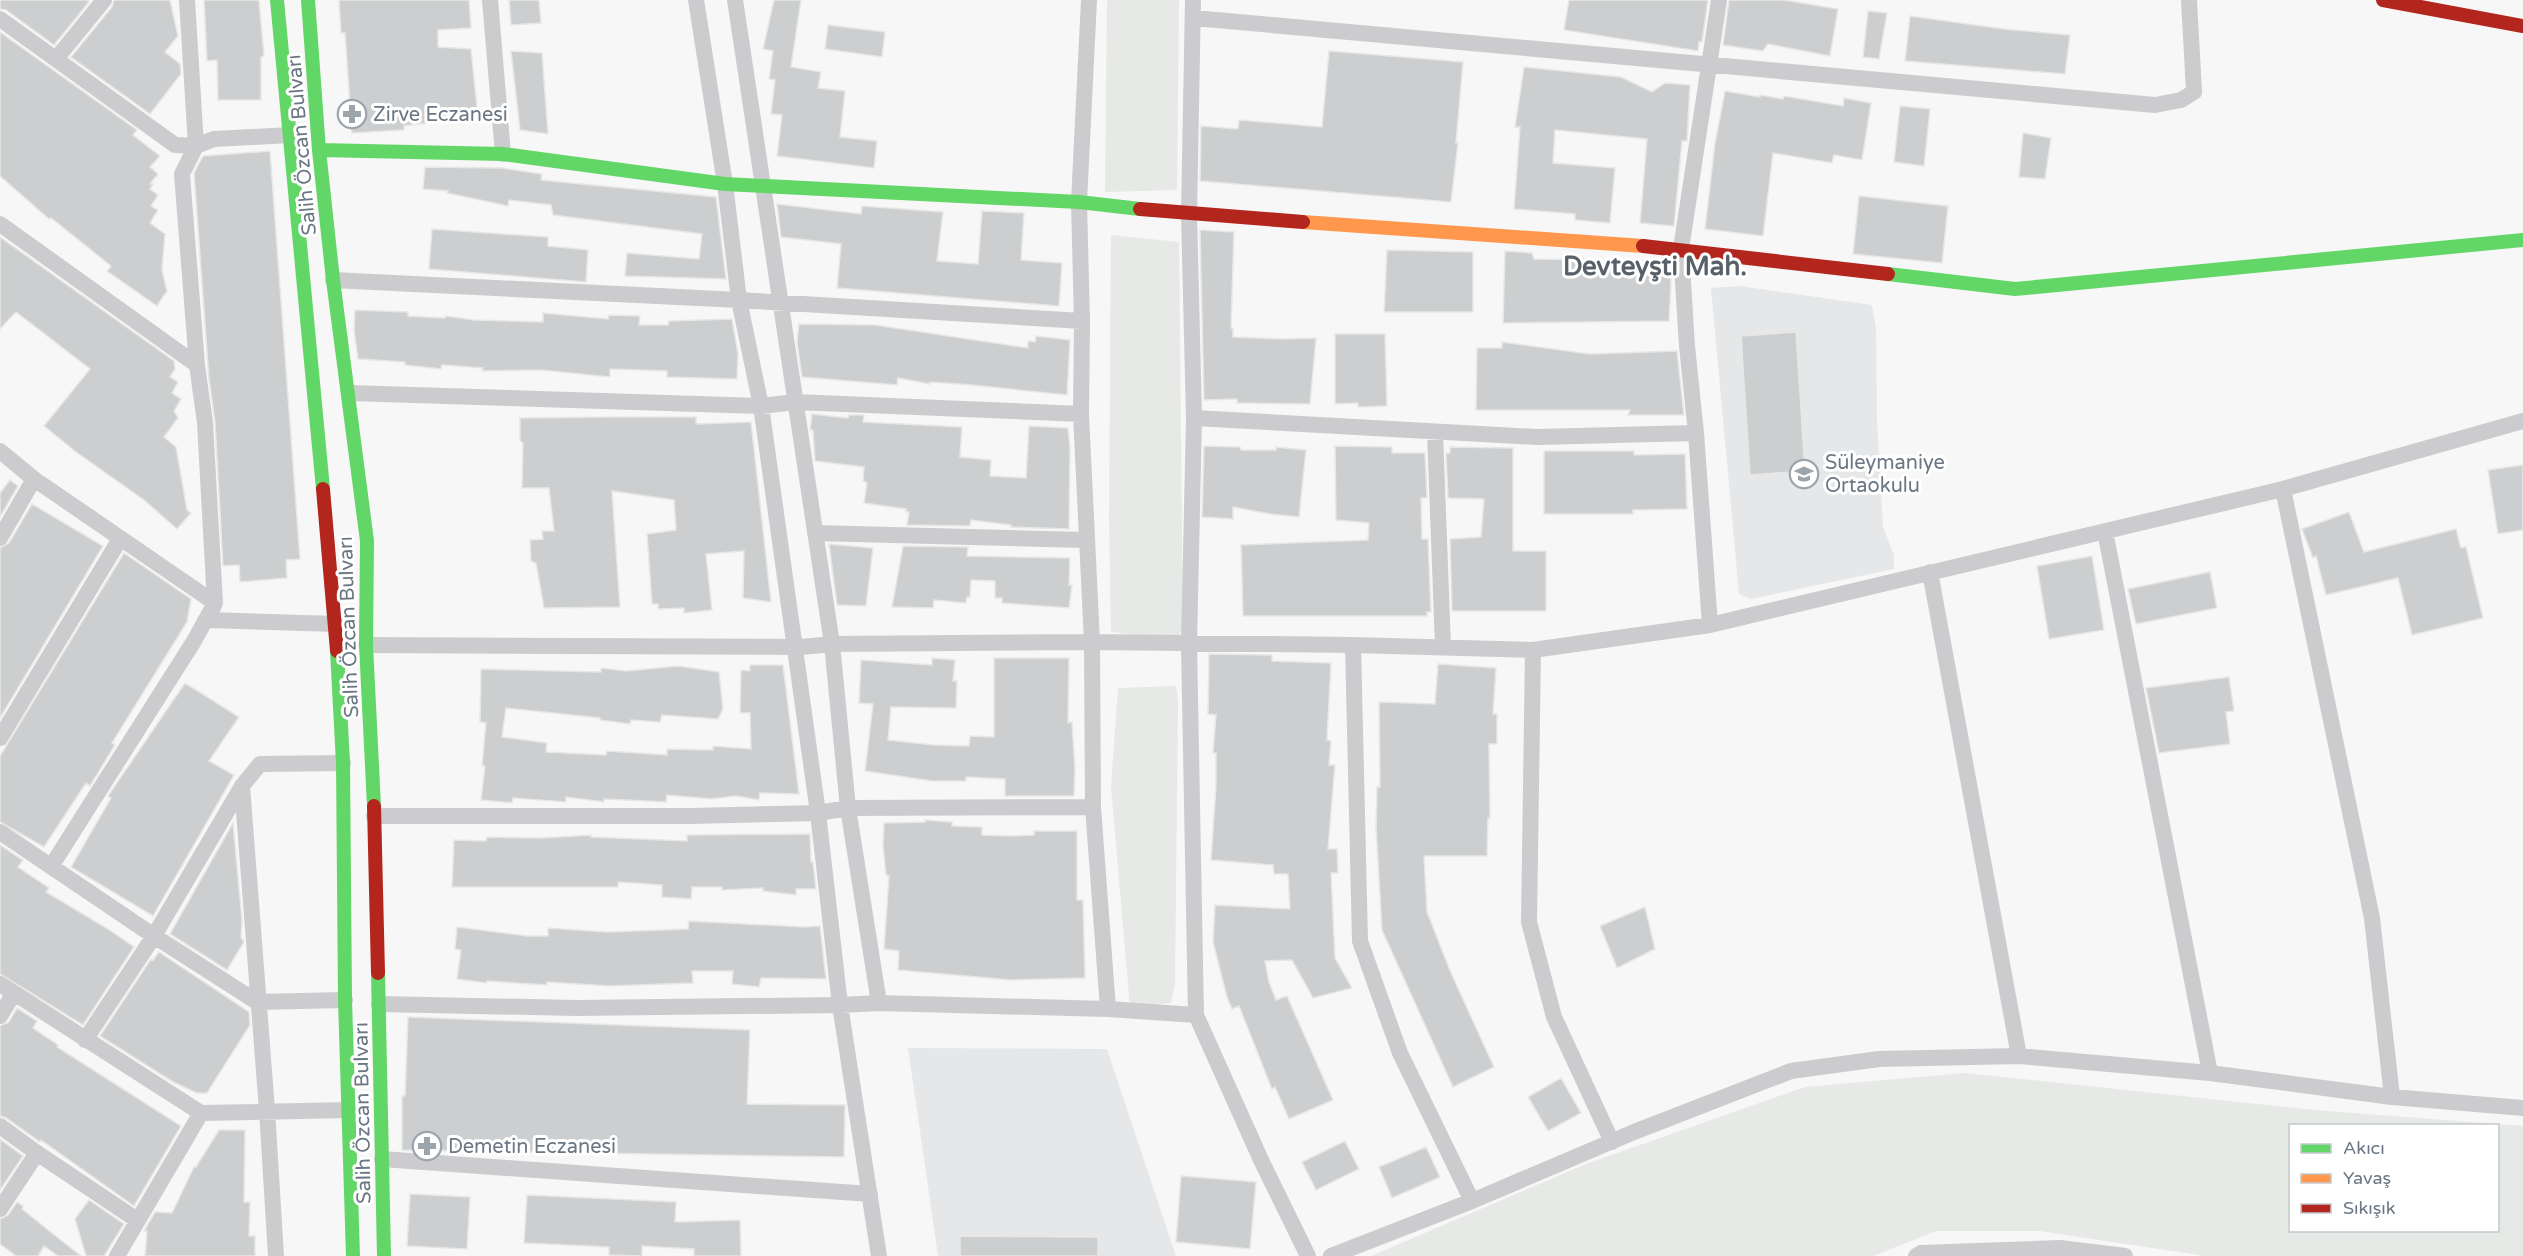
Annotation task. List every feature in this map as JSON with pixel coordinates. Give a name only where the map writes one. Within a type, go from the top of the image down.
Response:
[{"type":"main road","name":"Salih Özcan Bulvarı","points":[[277,0],[336,624],[343,763],[345,1000],[353,1256]]},
{"type":"main road","name":"Salih Özcan Bulvarı","points":[[308,0],[319,150],[333,280],[367,541],[366,645],[374,816],[384,1256]]},
{"type":"main road","points":[[2383,0],[2523,26]]},
{"type":"main road","points":[[319,150],[503,154],[725,184],[1079,202],[1189,214],[1681,249],[2015,289],[2523,240]]},
{"type":"street","points":[[56,58],[104,0]]},
{"type":"street","points":[[186,0],[196,146],[182,174],[197,365],[205,423],[215,603],[207,620],[336,624]]},
{"type":"street","points":[[490,0],[503,154]]},
{"type":"street","points":[[696,0],[725,184],[739,300],[760,406],[818,813],[840,1005],[879,1256]]},
{"type":"street","points":[[735,0],[761,186],[832,644],[848,808],[879,1003]]},
{"type":"street","points":[[1089,0],[1079,202],[1082,321],[1081,414],[1092,642],[1093,807],[1108,1009]]},
{"type":"street","points":[[1193,0],[1189,214],[1194,418],[1189,644],[1196,1015],[1261,1160],[1308,1256]]},
{"type":"street","points":[[1710,625],[1681,249],[1719,0]]},
{"type":"street","points":[[1194,18],[2155,105],[2181,100],[2194,92],[2189,0]]},
{"type":"street","points":[[0,19],[174,145],[196,146],[214,139],[290,135]]},
{"type":"street","points":[[0,224],[197,365]]},
{"type":"street","points":[[333,280],[739,300],[1082,321]]},
{"type":"street","points":[[349,393],[760,406],[795,402],[1081,414]]},
{"type":"street","points":[[1194,418],[1537,438],[1696,433]]},
{"type":"street","points":[[366,645],[793,647],[832,644],[1092,642],[1443,646],[1533,650],[1710,625],[2283,489],[2523,421]]},
{"type":"street","points":[[1435,432],[1443,646]]},
{"type":"street","points":[[0,451],[34,479],[215,603]]},
{"type":"street","points":[[0,538],[34,479]]},
{"type":"street","points":[[2283,489],[2372,918],[2392,1097]]},
{"type":"street","points":[[2105,531],[2210,1073]]},
{"type":"street","points":[[815,533],[1087,540]]},
{"type":"street","points":[[0,738],[120,539]]},
{"type":"street","points":[[1930,572],[2019,1056]]},
{"type":"street","points":[[52,865],[194,641],[215,603]]},
{"type":"street","points":[[1353,645],[1360,941],[1400,1053],[1472,1201]]},
{"type":"street","points":[[1533,650],[1528,922],[1554,1017],[1612,1142]]},
{"type":"street","points":[[85,1040],[154,936],[242,786],[260,764],[343,763]]},
{"type":"street","points":[[242,786],[276,1256]]},
{"type":"street","points":[[374,816],[690,816],[818,813],[848,808],[1093,807]]},
{"type":"street","points":[[0,832],[257,1002],[345,1000]]},
{"type":"street","points":[[0,1016],[7,989],[201,1113],[348,1110]]},
{"type":"street","points":[[379,1004],[577,1008],[879,1003],[1108,1009],[1196,1015]]},
{"type":"street","points":[[1331,1256],[1791,1071],[1879,1059],[2019,1056],[2210,1073],[2392,1097],[2523,1108]]},
{"type":"street","points":[[117,1256],[201,1113]]},
{"type":"street","points":[[0,1126],[37,1154],[137,1220]]},
{"type":"street","points":[[0,1209],[37,1154]]},
{"type":"street","points":[[382,1159],[870,1194]]},
{"type":"street","points":[[1916,1256],[1921,1253],[2024,1253],[2060,1248],[2125,1256]]},
{"type":"shaded area","points":[[1107,0],[1179,0],[1177,190],[1105,192]]},
{"type":"shaded area","points":[[1111,235],[1179,242],[1183,627],[1179,637],[1164,638],[1111,632],[1109,519]]},
{"type":"shaded area","name":"Süleymaniye Ortaokulu","points":[[1739,286],[1872,305],[1876,329],[1877,420],[1883,527],[1894,555],[1894,569],[1751,599],[1739,594],[1711,288]]},
{"type":"shaded area","points":[[1176,686],[1178,701],[1175,984],[1171,1003],[1130,1007],[1111,787],[1118,688]]},
{"type":"shaded area","points":[[908,1048],[1107,1049],[1176,1256],[938,1256]]},
{"type":"shaded area","points":[[1965,1073],[2314,1110],[2497,1124],[2289,1124],[2289,1232],[2499,1232],[2499,1124],[2523,1126],[2523,1256],[2205,1256],[2040,1231],[1936,1231],[1873,1256],[1371,1256],[1586,1164],[1805,1087]]},
{"type":"building","points":[[0,0],[87,0],[89,2],[54,45],[6,10],[0,9]]},
{"type":"building","points":[[114,0],[170,0],[178,36],[165,52],[180,64],[181,74],[150,114],[71,57],[112,7]]},
{"type":"building","points":[[204,0],[259,0],[264,56],[261,57],[261,100],[218,100],[217,60],[207,61]]},
{"type":"building","points":[[339,0],[469,0],[471,28],[438,30],[438,47],[471,49],[478,117],[404,126],[404,130],[352,133],[345,33],[341,33]]},
{"type":"building","points":[[509,0],[539,0],[541,23],[511,25]]},
{"type":"building","points":[[774,0],[801,0],[791,67],[821,72],[818,88],[845,91],[840,137],[877,141],[874,168],[777,156],[782,115],[771,114],[775,80],[769,79],[773,51],[763,49]]},
{"type":"building","points":[[1569,0],[1708,0],[1702,42],[1699,42],[1698,51],[1564,30]]},
{"type":"building","points":[[1729,0],[1784,0],[1838,9],[1830,56],[1768,44],[1763,51],[1723,45]]},
{"type":"building","points":[[1868,11],[1887,13],[1879,59],[1863,57]]},
{"type":"building","points":[[1910,16],[2004,29],[2070,35],[2065,74],[1905,61]]},
{"type":"building","points":[[828,25],[885,32],[882,57],[825,49]]},
{"type":"building","points":[[0,32],[137,130],[133,135],[160,156],[150,167],[158,174],[150,184],[153,184],[150,189],[158,195],[151,206],[158,210],[150,223],[165,234],[162,270],[167,291],[157,306],[107,271],[111,266],[51,218],[49,219],[0,176]]},
{"type":"building","points":[[511,51],[542,53],[548,134],[520,130]]},
{"type":"building","points":[[1329,51],[1463,62],[1456,143],[1458,143],[1451,202],[1200,181],[1201,126],[1238,129],[1239,120],[1322,127]]},
{"type":"building","points":[[1524,67],[1621,77],[1652,92],[1665,83],[1690,85],[1687,141],[1682,141],[1674,226],[1640,223],[1647,139],[1555,130],[1553,163],[1615,168],[1610,223],[1575,220],[1575,214],[1514,209],[1520,127],[1515,127]]},
{"type":"building","points":[[1725,91],[1783,99],[1784,96],[1843,106],[1844,98],[1871,103],[1862,160],[1834,155],[1832,163],[1773,153],[1763,236],[1705,229],[1715,143]]},
{"type":"building","points":[[1900,106],[1930,109],[1924,166],[1894,162]]},
{"type":"building","points":[[2023,133],[2051,138],[2045,179],[2019,177]]},
{"type":"building","points":[[270,151],[300,559],[286,560],[287,578],[240,582],[239,565],[223,566],[215,422],[209,379],[194,173],[203,156]]},
{"type":"building","points":[[425,167],[502,168],[542,174],[541,180],[716,197],[726,279],[625,276],[627,253],[699,259],[702,234],[553,215],[551,205],[509,200],[508,206],[447,193],[448,191],[423,189]]},
{"type":"building","points":[[1859,196],[1948,206],[1942,263],[1853,254]]},
{"type":"building","points":[[777,204],[861,214],[862,206],[943,212],[937,261],[978,264],[982,211],[1024,213],[1021,260],[1062,263],[1059,306],[837,288],[841,244],[781,237]]},
{"type":"building","points":[[432,229],[548,237],[548,246],[588,250],[586,282],[429,269]]},
{"type":"building","points":[[1200,230],[1234,232],[1231,328],[1233,328],[1233,337],[1316,338],[1310,404],[1237,403],[1237,399],[1204,400]]},
{"type":"building","points":[[0,237],[174,361],[175,369],[170,377],[178,382],[172,393],[181,399],[174,411],[178,418],[164,437],[176,447],[187,510],[191,513],[177,529],[144,500],[76,452],[44,426],[90,369],[16,312],[0,329]]},
{"type":"building","points":[[1387,250],[1473,252],[1473,312],[1384,312]]},
{"type":"building","points":[[1505,251],[1532,253],[1534,259],[1593,260],[1595,266],[1670,265],[1669,321],[1503,323]]},
{"type":"building","points":[[355,310],[408,312],[408,316],[543,322],[543,313],[608,319],[609,315],[640,316],[639,325],[668,325],[669,321],[732,319],[738,354],[737,379],[667,377],[667,371],[610,369],[610,377],[541,370],[482,371],[483,368],[442,365],[441,369],[405,365],[405,362],[358,359],[354,330]]},
{"type":"building","points":[[799,324],[875,325],[1028,348],[1028,341],[1035,342],[1036,336],[1070,340],[1067,395],[972,385],[930,382],[930,384],[898,378],[897,385],[802,377],[797,342]]},
{"type":"building","points":[[1796,332],[1805,471],[1750,475],[1741,336]]},
{"type":"building","points":[[1335,334],[1385,334],[1387,406],[1358,407],[1358,403],[1335,404]]},
{"type":"building","points":[[1502,342],[1590,354],[1677,351],[1684,415],[1628,415],[1630,410],[1476,410],[1477,348],[1502,348]]},
{"type":"building","points":[[812,414],[848,418],[849,415],[864,415],[863,422],[962,427],[960,457],[991,460],[990,476],[1026,478],[1029,426],[1068,428],[1070,448],[1069,529],[1011,527],[1011,525],[971,520],[970,526],[907,525],[909,512],[906,512],[906,509],[864,503],[867,483],[863,481],[864,467],[815,461],[813,430],[810,430]]},
{"type":"building","points":[[696,417],[696,424],[751,422],[771,602],[743,598],[744,551],[706,554],[712,610],[684,613],[684,608],[658,609],[658,604],[652,604],[647,534],[676,530],[674,500],[612,491],[620,607],[544,608],[536,563],[531,561],[530,540],[543,539],[542,531],[554,531],[549,488],[522,488],[523,443],[520,441],[520,418]]},
{"type":"building","points":[[1204,446],[1240,447],[1241,450],[1276,450],[1276,447],[1306,450],[1299,517],[1233,507],[1233,519],[1202,517]]},
{"type":"building","points":[[1335,446],[1392,447],[1392,453],[1425,453],[1427,498],[1421,498],[1422,539],[1428,539],[1431,612],[1427,612],[1427,616],[1243,616],[1241,545],[1368,540],[1369,523],[1336,520]]},
{"type":"building","points":[[1450,447],[1513,448],[1513,551],[1546,551],[1546,611],[1452,611],[1450,539],[1481,537],[1484,499],[1448,498],[1446,453],[1450,453]]},
{"type":"building","points":[[1544,451],[1634,451],[1634,455],[1685,454],[1687,509],[1633,510],[1633,514],[1544,514]]},
{"type":"building","points":[[2523,465],[2523,530],[2498,534],[2488,470]]},
{"type":"building","points":[[10,480],[18,486],[0,517],[0,493]]},
{"type":"building","points":[[32,504],[103,546],[0,718],[0,548],[9,543]]},
{"type":"building","points":[[2349,512],[2364,552],[2456,529],[2461,548],[2466,547],[2483,618],[2412,635],[2398,578],[2326,595],[2316,556],[2313,558],[2302,529]]},
{"type":"building","points":[[829,544],[873,548],[866,606],[837,605]]},
{"type":"building","points":[[903,546],[968,547],[967,556],[1070,558],[1069,585],[1072,585],[1069,608],[1002,603],[1002,598],[995,598],[995,581],[971,580],[970,597],[967,597],[966,603],[934,600],[933,608],[892,607]]},
{"type":"building","points":[[124,553],[191,599],[187,622],[112,743],[115,745],[90,786],[86,783],[44,847],[0,822],[0,756]]},
{"type":"building","points":[[2092,556],[2104,630],[2049,639],[2037,566]]},
{"type":"building","points":[[2210,572],[2217,608],[2136,624],[2128,589]]},
{"type":"building","points":[[1209,654],[1272,655],[1272,661],[1331,663],[1327,740],[1331,741],[1329,765],[1335,765],[1328,849],[1337,849],[1338,873],[1331,873],[1335,958],[1352,988],[1313,998],[1292,960],[1265,961],[1269,982],[1276,1000],[1287,996],[1333,1100],[1289,1119],[1275,1087],[1272,1089],[1239,1006],[1232,1009],[1213,942],[1215,905],[1290,909],[1288,874],[1274,874],[1273,865],[1211,860],[1216,786],[1216,753],[1213,753],[1216,715],[1208,714]]},
{"type":"building","points":[[932,658],[955,660],[953,681],[957,681],[956,708],[891,707],[888,740],[969,746],[970,736],[994,737],[994,658],[1069,658],[1068,723],[1072,722],[1074,796],[1005,796],[1005,779],[966,777],[966,781],[932,781],[865,771],[873,704],[859,703],[861,660],[932,665]]},
{"type":"building","points":[[1438,664],[1496,668],[1493,714],[1497,714],[1497,744],[1489,744],[1490,818],[1488,818],[1487,856],[1424,856],[1427,912],[1451,973],[1494,1067],[1453,1087],[1382,930],[1376,827],[1377,787],[1380,787],[1379,702],[1435,704]]},
{"type":"building","points":[[750,665],[783,665],[799,794],[760,793],[759,800],[736,796],[711,799],[667,795],[666,802],[604,799],[604,802],[566,797],[566,802],[513,798],[512,803],[481,800],[486,723],[480,722],[481,669],[601,672],[601,668],[626,671],[678,666],[719,672],[723,709],[718,719],[662,715],[660,722],[631,720],[630,724],[600,720],[600,718],[506,708],[502,737],[547,743],[546,752],[606,755],[607,751],[667,755],[667,749],[713,750],[713,746],[751,749],[750,713],[740,713],[741,670],[750,671]]},
{"type":"building","points":[[2229,677],[2234,711],[2226,712],[2230,744],[2159,753],[2146,688]]},
{"type":"building","points":[[185,683],[239,717],[209,761],[234,775],[153,916],[71,867],[111,798],[108,796]]},
{"type":"building","points":[[925,820],[952,822],[952,826],[982,827],[982,835],[1012,836],[1034,835],[1034,831],[1077,831],[1077,900],[1083,900],[1085,978],[1011,980],[898,970],[899,951],[884,949],[889,876],[886,875],[883,846],[884,823],[925,822]]},
{"type":"building","points":[[233,823],[242,920],[241,937],[244,942],[227,970],[170,934]]},
{"type":"building","points":[[810,834],[811,862],[813,862],[816,889],[796,889],[796,895],[763,891],[763,888],[722,890],[722,887],[692,887],[691,899],[662,897],[662,885],[618,882],[618,887],[452,887],[454,840],[486,841],[487,837],[542,838],[591,835],[591,837],[687,841],[687,835]]},
{"type":"building","points":[[0,845],[23,860],[18,867],[49,888],[46,892],[134,947],[83,1025],[0,974]]},
{"type":"building","points":[[1645,907],[1655,949],[1617,968],[1600,926]]},
{"type":"building","points":[[689,921],[820,926],[826,979],[761,978],[759,987],[732,984],[733,971],[692,971],[693,983],[610,986],[547,982],[547,985],[487,981],[486,983],[457,979],[461,950],[455,949],[457,927],[527,936],[548,936],[548,928],[607,932],[688,929]]},
{"type":"building","points":[[159,952],[249,1012],[250,1025],[207,1093],[197,1093],[173,1082],[100,1036],[151,959],[153,960]]},
{"type":"building","points":[[17,1008],[37,1021],[33,1028],[58,1045],[57,1047],[181,1126],[134,1206],[41,1140],[40,1142],[0,1116],[0,1026],[9,1022]]},
{"type":"building","points":[[408,1017],[750,1030],[747,1104],[845,1105],[844,1157],[402,1150],[402,1096],[405,1096]]},
{"type":"building","points":[[1561,1078],[1581,1113],[1548,1131],[1528,1097]]},
{"type":"building","points":[[219,1130],[245,1130],[244,1202],[250,1202],[249,1236],[255,1236],[255,1256],[145,1256],[147,1231],[144,1231],[155,1212],[172,1213],[194,1167]]},
{"type":"building","points":[[0,1139],[23,1156],[0,1190]]},
{"type":"building","points":[[1345,1141],[1359,1169],[1316,1190],[1302,1162]]},
{"type":"building","points":[[1426,1147],[1440,1177],[1392,1198],[1379,1167]]},
{"type":"building","points":[[1181,1176],[1256,1182],[1250,1249],[1176,1242]]},
{"type":"building","points":[[410,1194],[470,1197],[467,1249],[407,1246]]},
{"type":"building","points":[[527,1195],[676,1202],[675,1222],[740,1220],[741,1256],[694,1256],[694,1249],[642,1246],[642,1256],[609,1255],[609,1247],[524,1243]]},
{"type":"building","points":[[89,1200],[124,1224],[104,1256],[86,1256],[75,1219]]},
{"type":"building","points":[[17,1202],[23,1206],[22,1209],[81,1256],[58,1256],[44,1246],[38,1256],[16,1256],[0,1244],[0,1219],[8,1215]]},
{"type":"building","points":[[960,1236],[1098,1237],[1098,1256],[960,1256]]},
{"type":"traffic: fast","points":[[277,0],[323,489]]},
{"type":"traffic: fast","points":[[308,0],[319,150],[333,280],[367,541],[366,645],[374,806]]},
{"type":"traffic: fast","points":[[319,150],[503,154],[725,184],[1079,202],[1140,209]]},
{"type":"traffic: fast","points":[[1888,274],[2015,289],[2523,240]]},
{"type":"traffic: fast","points":[[337,651],[343,763],[345,1000],[353,1256]]},
{"type":"traffic: fast","points":[[378,973],[384,1256]]},
{"type":"traffic: slow","points":[[1303,222],[1643,246]]},
{"type":"traffic: jam","points":[[2383,0],[2523,26]]},
{"type":"traffic: jam","points":[[1140,209],[1303,222]]},
{"type":"traffic: jam","points":[[1643,246],[1888,274]]},
{"type":"traffic: jam","points":[[323,489],[337,651]]},
{"type":"traffic: jam","points":[[374,806],[378,973]]},
{"type":"place","name":"Zirve Eczanesi","points":[[352,114]]},
{"type":"place","name":"Süleymaniye Ortaokulu","points":[[1804,474]]},
{"type":"place","name":"Demetin Eczanesi","points":[[427,1146]]},
{"type":"district","name":"Devteyşti Mah.","points":[[1655,266]]}]
